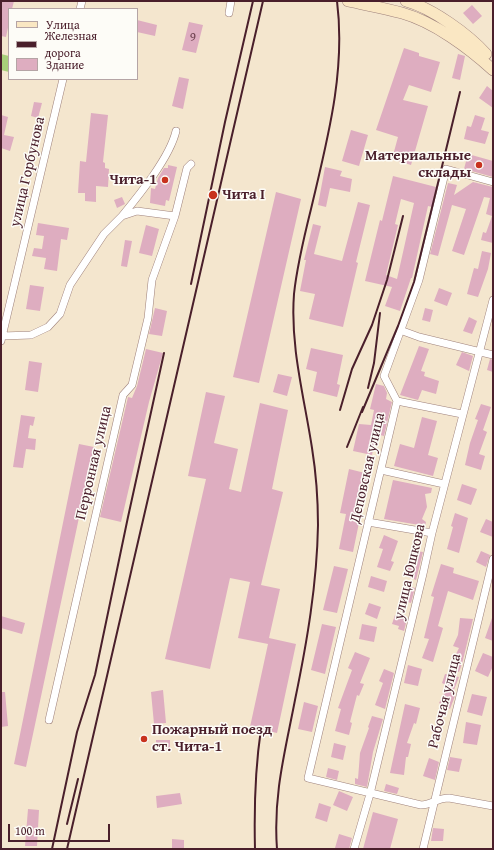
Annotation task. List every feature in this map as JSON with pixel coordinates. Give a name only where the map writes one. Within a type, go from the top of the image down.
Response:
[{"type":"main road","points":[[406,1],[436,16],[461,33],[493,62]]},
{"type":"main road","points":[[352,2],[404,13],[435,28],[474,53],[493,70]]},
{"type":"street","points":[[228,13],[231,1]]},
{"type":"street","name":"улица Горбунова","points":[[2,339],[63,80]]},
{"type":"street","points":[[2,339],[31,335],[48,327],[60,314],[70,285],[104,234],[140,195],[173,143],[176,131]]},
{"type":"street","name":"Перронная улица","points":[[49,720],[123,395],[132,385],[148,318],[152,280],[175,216],[187,168],[191,164]]},
{"type":"street","name":"Деповская улица","points":[[370,794],[308,778],[397,401],[384,376],[419,280],[446,169],[493,182]]},
{"type":"street","points":[[122,216],[137,211],[175,216]]},
{"type":"street","name":"улица Юшкова","points":[[354,849],[370,794],[424,574],[444,484],[493,301]]},
{"type":"street","points":[[400,330],[419,338],[493,355]]},
{"type":"street","points":[[397,401],[462,414]]},
{"type":"street","points":[[381,470],[444,484]]},
{"type":"street","points":[[368,522],[432,533]]},
{"type":"street","name":"Рабочая улица","points":[[423,849],[493,559]]},
{"type":"street","points":[[370,794],[421,805],[426,805],[434,800],[442,798],[457,798],[493,806]]},
{"type":"green space","points":[[1,54],[8,56],[8,72],[1,70]]},
{"type":"building","points":[[1,1],[14,1],[12,8],[8,8],[8,28],[6,37],[1,36]]},
{"type":"building","points":[[472,5],[482,16],[473,24],[463,13]]},
{"type":"building","points":[[138,20],[157,25],[155,36],[138,32]]},
{"type":"building","points":[[189,22],[203,25],[196,53],[182,50]]},
{"type":"building","points":[[404,48],[419,53],[419,56],[440,62],[431,92],[409,85],[403,100],[428,106],[411,165],[392,159],[398,137],[376,130]]},
{"type":"building","points":[[458,54],[465,56],[460,80],[452,78]]},
{"type":"building","points":[[179,77],[189,79],[183,109],[172,106]]},
{"type":"building","points":[[487,86],[493,91],[493,108],[479,98]]},
{"type":"building","points":[[34,102],[42,103],[38,118],[31,116]]},
{"type":"building","points":[[91,113],[108,115],[103,162],[105,163],[105,168],[109,169],[108,187],[96,186],[96,202],[85,201],[85,193],[78,193],[80,161],[86,162]]},
{"type":"building","points":[[1,115],[8,117],[4,135],[14,137],[10,151],[1,148]]},
{"type":"building","points":[[475,115],[485,118],[481,130],[489,132],[485,144],[464,139],[467,126],[471,127]]},
{"type":"building","points":[[351,130],[368,135],[359,166],[342,161]]},
{"type":"building","name":"Материальные склады","points":[[468,154],[493,161],[493,177],[464,169]]},
{"type":"building","name":"Чита-1","points":[[168,165],[177,167],[169,201],[166,200],[165,206],[150,203],[151,188],[155,189],[158,178],[164,168],[168,168]]},
{"type":"building","points":[[325,167],[342,171],[340,176],[352,179],[350,192],[330,188],[326,207],[318,205]]},
{"type":"building","points":[[393,176],[436,187],[432,207],[428,206],[412,278],[400,311],[385,306],[392,287],[365,281],[380,220],[382,221]],"holes":[[[401,199],[414,203],[397,279],[386,275],[398,225],[395,224]]]},
{"type":"building","points":[[473,182],[493,187],[493,243],[481,240],[483,232],[486,233],[492,216],[486,214],[490,198],[484,197],[464,255],[452,251],[466,209],[452,205],[438,256],[430,254],[448,183],[457,185],[454,195]]},
{"type":"building","points":[[276,192],[301,199],[259,383],[233,377]]},
{"type":"building","points":[[122,197],[125,204],[117,208],[114,200]]},
{"type":"building","points":[[358,202],[370,205],[356,262],[358,263],[343,327],[309,319],[315,294],[300,291],[306,260],[304,260],[313,224],[321,226],[314,254],[342,261]]},
{"type":"building","points":[[38,223],[69,228],[67,240],[61,239],[57,271],[44,269],[46,258],[32,256],[34,248],[42,249],[44,236],[36,235]]},
{"type":"building","points":[[146,225],[159,229],[152,256],[139,253]]},
{"type":"building","points":[[125,240],[132,241],[127,267],[121,266]]},
{"type":"building","points":[[482,251],[491,253],[488,269],[478,297],[467,294],[474,268],[478,269]]},
{"type":"building","points":[[30,285],[44,287],[40,311],[26,309]]},
{"type":"building","points":[[439,288],[452,293],[447,306],[434,301]]},
{"type":"building","points":[[155,308],[167,311],[162,336],[149,334]]},
{"type":"building","points":[[425,308],[433,310],[430,322],[422,320]]},
{"type":"building","points":[[469,317],[477,321],[472,334],[463,331]]},
{"type":"building","points":[[419,346],[429,349],[421,371],[425,372],[424,376],[439,381],[436,394],[422,390],[418,400],[400,395]]},
{"type":"building","points":[[311,348],[343,355],[337,384],[340,385],[337,397],[313,391],[317,372],[306,369]]},
{"type":"building","points":[[146,349],[163,353],[149,402],[121,522],[100,517],[128,397],[132,398],[137,386]]},
{"type":"building","points":[[462,352],[473,356],[469,371],[456,365]]},
{"type":"building","points":[[490,359],[493,360],[493,372],[487,370]]},
{"type":"building","points":[[29,361],[42,363],[38,392],[25,390]]},
{"type":"building","points":[[278,374],[292,377],[287,396],[273,392]]},
{"type":"building","points":[[376,384],[384,386],[387,393],[386,399],[392,402],[384,436],[376,434],[372,455],[353,451],[359,424],[371,425],[374,410],[370,409]]},
{"type":"building","points":[[206,392],[225,396],[214,443],[238,449],[229,489],[241,492],[260,403],[288,410],[272,489],[283,492],[261,585],[280,589],[269,638],[296,644],[277,733],[250,727],[268,644],[238,638],[250,582],[230,578],[210,669],[165,659],[206,479],[188,476]]},
{"type":"building","points":[[481,404],[491,407],[483,430],[487,432],[479,454],[485,456],[481,470],[465,465],[470,443],[478,420],[475,419]]},
{"type":"building","points":[[21,415],[35,417],[33,426],[30,425],[28,438],[36,439],[35,450],[26,449],[23,468],[13,467]]},
{"type":"building","points":[[422,417],[437,421],[428,455],[438,458],[433,476],[394,466],[400,444],[414,448]]},
{"type":"building","points":[[79,444],[94,447],[26,767],[14,764]]},
{"type":"building","points":[[349,469],[369,474],[353,552],[339,549],[346,514],[340,513]]},
{"type":"building","points":[[393,480],[432,488],[431,493],[425,494],[427,507],[422,519],[426,522],[425,526],[384,519]]},
{"type":"building","points":[[462,484],[477,489],[471,505],[457,500]]},
{"type":"building","points":[[455,513],[468,518],[459,553],[447,549]]},
{"type":"building","points":[[486,519],[493,522],[493,537],[480,532]]},
{"type":"building","points":[[384,535],[398,541],[391,561],[394,562],[390,571],[377,567],[383,549],[379,548]]},
{"type":"building","points":[[412,550],[423,552],[416,580],[406,576]]},
{"type":"building","points":[[481,551],[490,555],[486,567],[476,562]]},
{"type":"building","points":[[441,564],[454,568],[453,573],[479,581],[473,600],[448,591],[438,626],[443,628],[433,662],[422,658],[429,639],[424,638],[434,597],[431,596]]},
{"type":"building","points":[[334,566],[348,569],[337,613],[323,610]]},
{"type":"building","points":[[371,576],[387,581],[384,592],[368,587]]},
{"type":"building","points":[[404,585],[415,588],[411,603],[400,600]]},
{"type":"building","points":[[369,603],[381,607],[377,619],[365,614]]},
{"type":"building","points":[[395,615],[407,619],[404,631],[398,629],[399,626],[392,624]]},
{"type":"building","points":[[1,616],[25,623],[22,634],[1,628]]},
{"type":"building","points":[[460,618],[473,619],[459,672],[449,668],[459,648],[453,646],[458,635]]},
{"type":"building","points":[[493,618],[493,641],[485,638]]},
{"type":"building","points":[[322,624],[336,627],[325,674],[311,670]]},
{"type":"building","points":[[362,624],[377,627],[374,642],[359,639]]},
{"type":"building","points":[[355,652],[370,658],[360,683],[364,684],[359,696],[357,695],[350,722],[352,723],[349,735],[335,731],[341,709],[338,708],[352,670],[348,668]]},
{"type":"building","points":[[483,653],[493,657],[493,666],[488,677],[475,671]]},
{"type":"building","points":[[408,665],[422,669],[418,686],[404,683]]},
{"type":"building","points":[[384,669],[394,673],[385,709],[375,705],[383,683],[379,681]]},
{"type":"building","points":[[445,674],[459,677],[452,695],[455,696],[450,709],[439,703],[448,686],[442,683]]},
{"type":"building","points":[[163,690],[166,723],[154,724],[151,692]]},
{"type":"building","points":[[1,692],[5,692],[8,726],[1,727]]},
{"type":"building","points":[[472,694],[487,697],[482,716],[467,712]]},
{"type":"building","points":[[304,702],[318,706],[312,732],[298,729]]},
{"type":"building","points":[[405,704],[420,708],[416,724],[414,723],[407,743],[411,744],[408,757],[406,757],[404,775],[390,773]]},
{"type":"building","points":[[372,716],[383,719],[373,752],[367,787],[355,784],[355,778],[358,779],[360,753]]},
{"type":"building","points":[[466,722],[481,725],[477,745],[463,743]]},
{"type":"building","points":[[156,740],[170,740],[170,750],[162,750],[161,746],[156,746]]},
{"type":"building","points":[[334,743],[346,746],[343,760],[331,757]]},
{"type":"building","points":[[450,757],[462,759],[459,772],[447,770]]},
{"type":"building","points":[[429,758],[439,762],[435,780],[423,776]]},
{"type":"building","points":[[328,768],[339,771],[337,780],[326,777]]},
{"type":"building","points":[[386,784],[399,788],[397,794],[384,791]]},
{"type":"building","points":[[339,791],[353,797],[347,811],[333,805]]},
{"type":"building","points":[[180,793],[182,804],[157,808],[156,796]]},
{"type":"building","points":[[319,803],[331,807],[327,822],[315,818]]},
{"type":"building","points":[[28,809],[39,810],[37,846],[25,846]]},
{"type":"building","points":[[373,812],[398,819],[390,849],[363,849]]},
{"type":"building","points":[[433,828],[444,829],[443,841],[431,841]]},
{"type":"building","points":[[339,834],[352,838],[349,849],[335,848]]},
{"type":"building","points":[[172,839],[184,840],[184,849],[172,849]]},
{"type":"railway","points":[[191,284],[225,122],[253,1]]},
{"type":"railway","points":[[67,849],[263,1]]},
{"type":"railway","points":[[277,849],[276,829],[278,792],[311,613],[316,569],[318,525],[315,467],[298,371],[294,333],[294,294],[301,251],[329,132],[337,80],[339,54],[337,1]]},
{"type":"railway","points":[[362,412],[398,326],[414,282],[460,92]]},
{"type":"railway","points":[[340,410],[352,369],[372,325],[387,280],[403,216]]},
{"type":"railway","points":[[368,388],[374,363],[380,313]]},
{"type":"railway","points":[[52,849],[77,732],[95,675],[164,353]]},
{"type":"railway","points":[[347,447],[363,407]]},
{"type":"railway","points":[[255,849],[255,789],[261,729]]},
{"type":"railway","points":[[67,824],[78,779]]},
{"type":"place","name":"Материальные склады","points":[[479,165]]},
{"type":"place","name":"Чита-1","points":[[165,180]]},
{"type":"place","name":"Чита I","points":[[213,195]]},
{"type":"place","name":"Пожарный поезд ст. Чита-1","points":[[144,739]]}]
